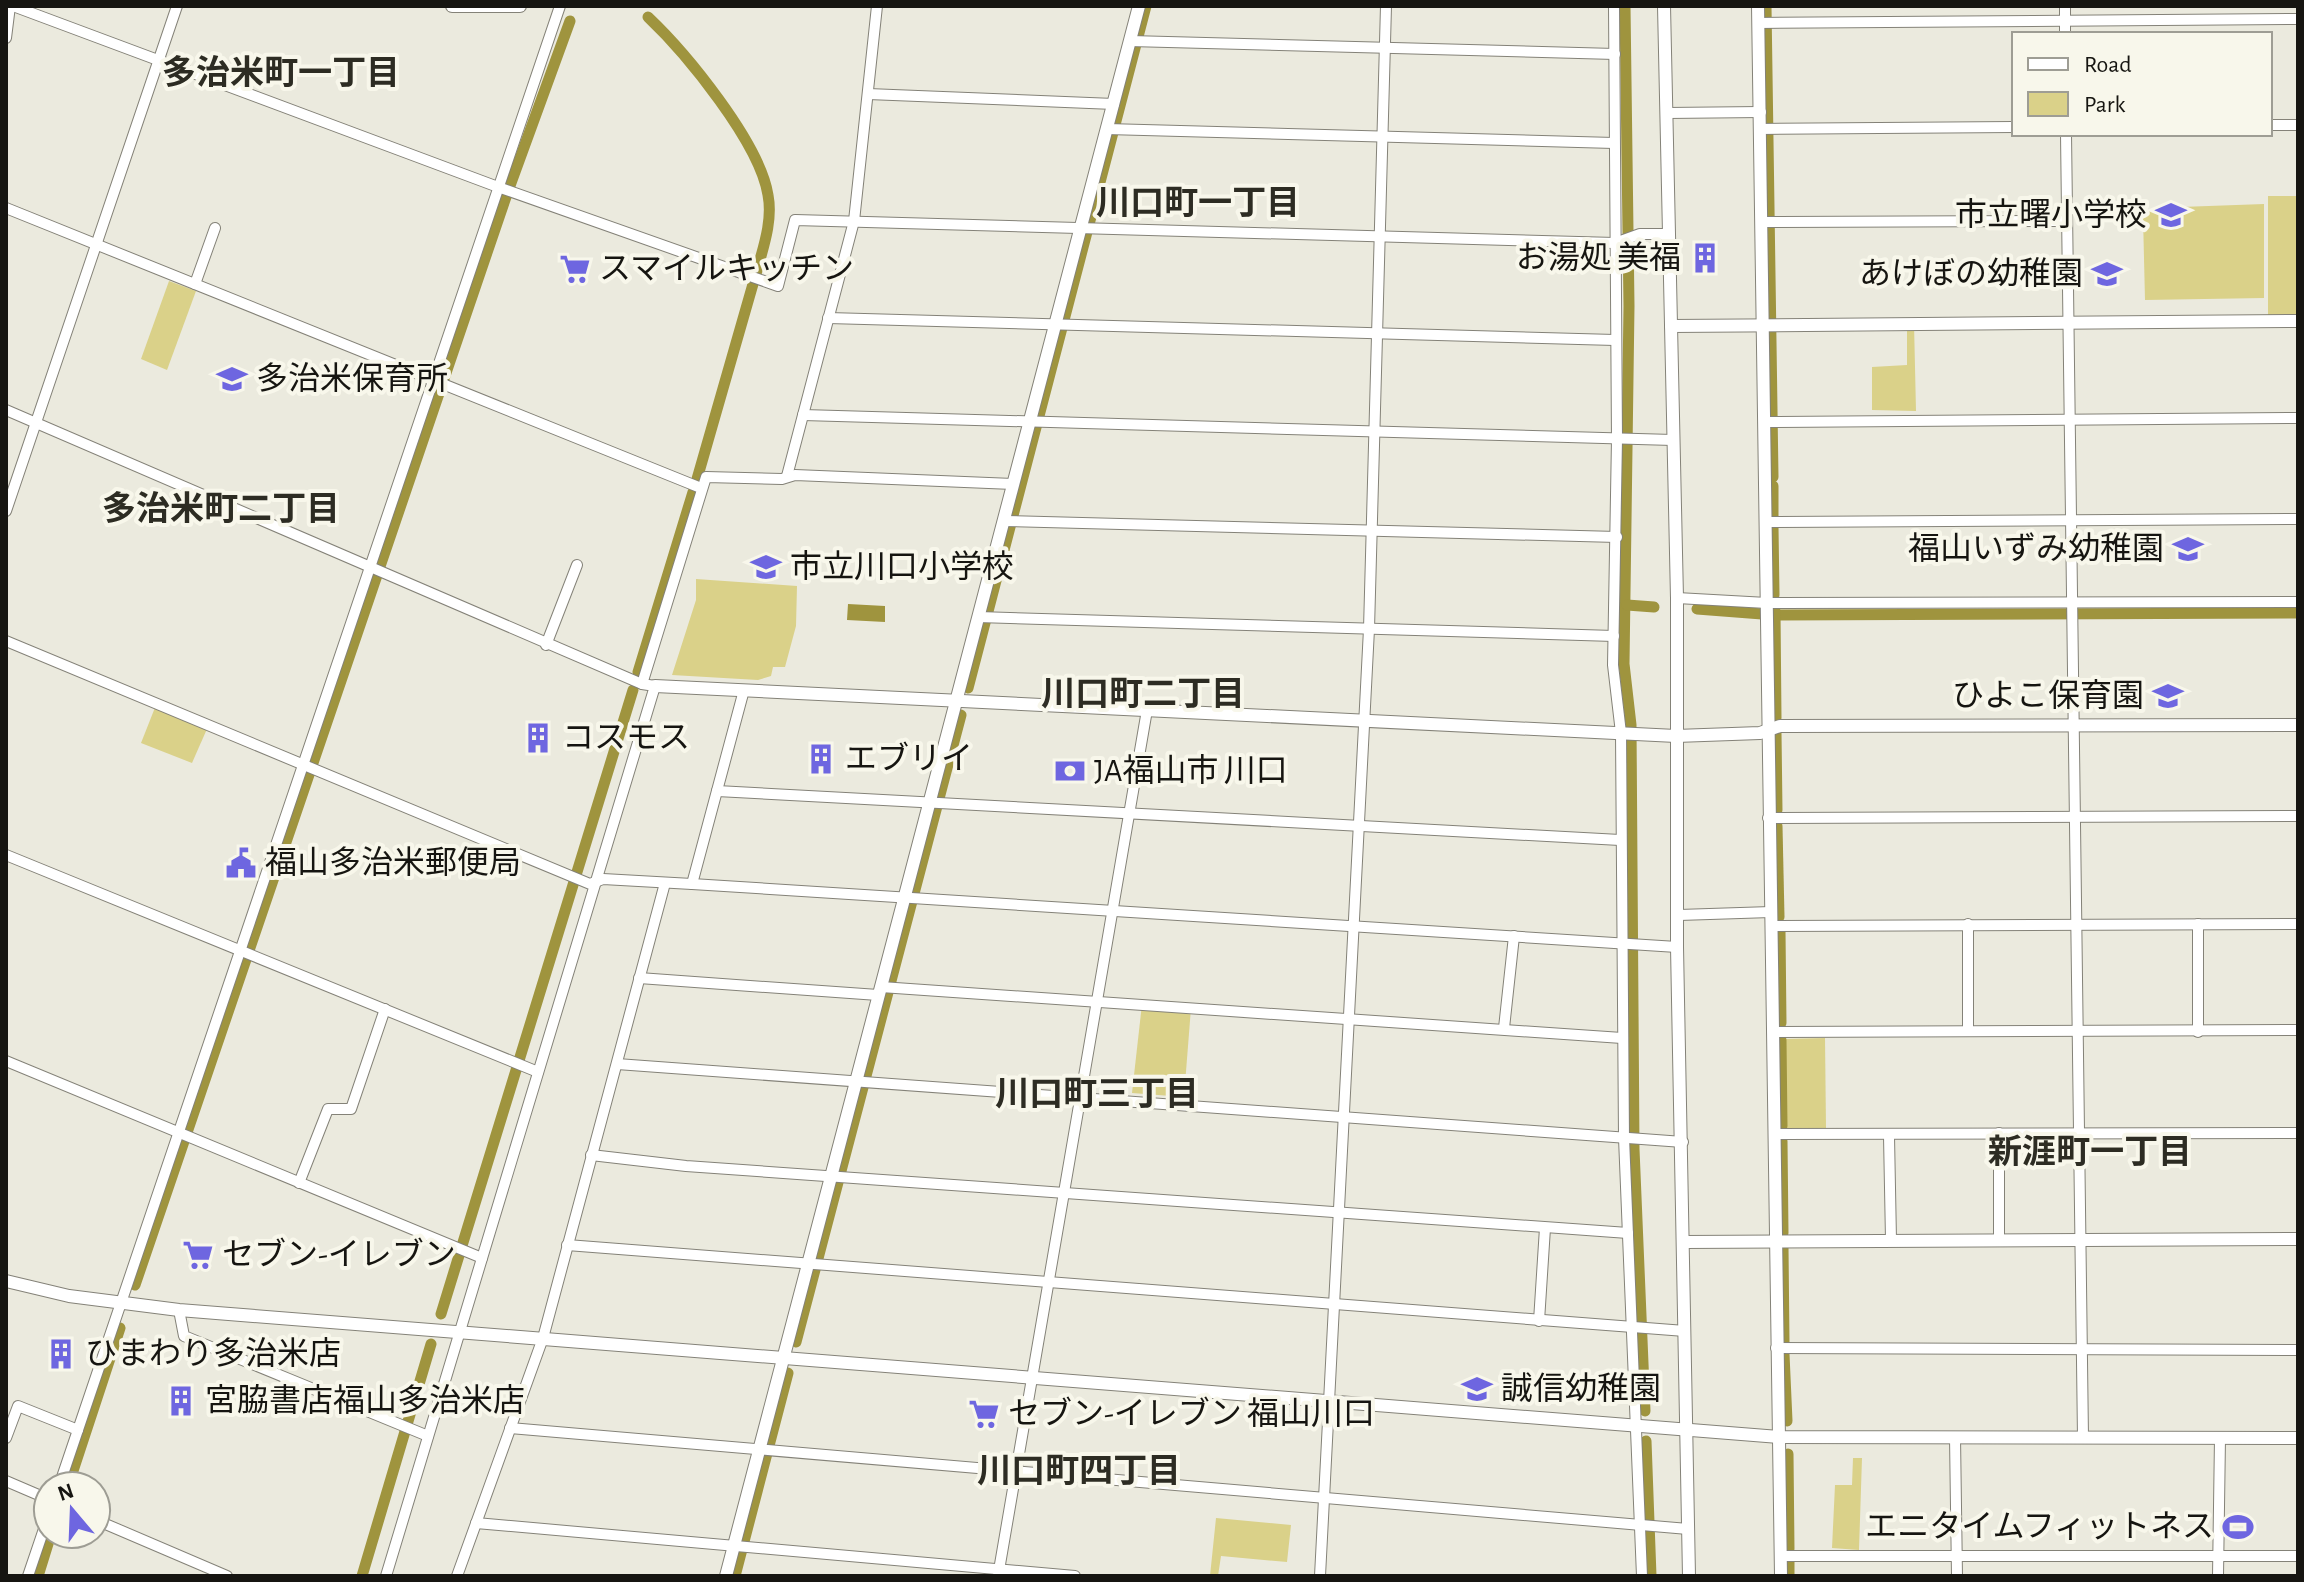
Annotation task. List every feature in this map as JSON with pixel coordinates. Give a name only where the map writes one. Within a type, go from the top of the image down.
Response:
[{"type":"street","points":[[6,38],[12,6],[505,189],[778,286],[795,220],[1615,243],[1640,234],[1669,234]]},
{"type":"street","points":[[6,511],[99,245],[177,6]]},
{"type":"street","points":[[452,6],[518,6]]},
{"type":"street","points":[[64,1470],[119,1303],[184,1135],[505,189],[560,6]]},
{"type":"street","points":[[787,476],[854,221],[877,6]]},
{"type":"street","points":[[726,1576],[1139,6]]},
{"type":"street","points":[[1320,1576],[1369,629],[1386,6]]},
{"type":"street","points":[[1614,6],[1617,537],[1613,665],[1630,734],[1620,840],[1620,944],[1624,1138],[1642,1576]]},
{"type":"street","points":[[1664,6],[1677,598],[1677,947],[1689,1576]]},
{"type":"street","points":[[1758,6],[1781,1576]]},
{"type":"street","points":[[2065,6],[2065,32]]},
{"type":"street","points":[[2215,32],[2216,19]]},
{"type":"street","points":[[1758,23],[2298,19]]},
{"type":"street","points":[[1130,41],[1615,54]]},
{"type":"street","points":[[868,94],[1114,104]]},
{"type":"street","points":[[1667,113],[1761,112]]},
{"type":"street","points":[[2272,125],[2298,125]]},
{"type":"street","points":[[1760,129],[2012,127]]},
{"type":"street","points":[[1107,129],[1614,143]]},
{"type":"street","points":[[2066,136],[2083,1438]]},
{"type":"street","points":[[6,208],[701,488]]},
{"type":"street","points":[[1761,222],[2067,221]]},
{"type":"street","points":[[195,284],[215,228]]},
{"type":"street","points":[[828,318],[1615,340]]},
{"type":"street","points":[[1671,326],[2298,321]]},
{"type":"street","points":[[6,410],[546,645],[648,685],[1676,736],[1768,730],[1780,726],[2298,725]]},
{"type":"street","points":[[803,415],[1673,440]]},
{"type":"street","points":[[1765,422],[2298,418]]},
{"type":"street","points":[[386,1576],[596,882],[701,488],[710,475],[1013,484]]},
{"type":"street","points":[[1766,522],[2298,519]]},
{"type":"street","points":[[1004,521],[1617,537]]},
{"type":"street","points":[[546,645],[577,565]]},
{"type":"street","points":[[1677,598],[1767,611],[2073,610],[2298,602]]},
{"type":"street","points":[[978,617],[1614,636]]},
{"type":"street","points":[[6,641],[590,884],[692,884],[1677,947]]},
{"type":"street","points":[[692,884],[744,690]]},
{"type":"street","points":[[999,1573],[1147,710]]},
{"type":"street","points":[[717,791],[1620,840]]},
{"type":"street","points":[[1768,818],[2298,816]]},
{"type":"street","points":[[6,855],[538,1072]]},
{"type":"street","points":[[457,1576],[543,1338],[665,883]]},
{"type":"street","points":[[1679,915],[1771,912]]},
{"type":"street","points":[[1968,924],[1968,1031]]},
{"type":"street","points":[[2198,924],[2198,1032]]},
{"type":"street","points":[[1771,926],[2298,924]]},
{"type":"street","points":[[1504,1028],[1514,936]]},
{"type":"street","points":[[639,978],[1504,1028],[1622,1038]]},
{"type":"street","points":[[299,1183],[328,1109],[351,1109],[385,1009]]},
{"type":"street","points":[[1773,1032],[2298,1030]]},
{"type":"street","points":[[6,1061],[482,1258]]},
{"type":"street","points":[[617,1064],[1683,1142]]},
{"type":"street","points":[[1999,1133],[1999,1241]]},
{"type":"street","points":[[1775,1134],[2298,1133]]},
{"type":"street","points":[[1889,1136],[1891,1240]]},
{"type":"street","points":[[591,1155],[831,1177],[1628,1233]]},
{"type":"street","points":[[1539,1321],[1545,1228]]},
{"type":"street","points":[[1684,1242],[2298,1239]]},
{"type":"street","points":[[567,1245],[1685,1331]]},
{"type":"street","points":[[6,1281],[119,1303],[179,1310],[1779,1437],[2298,1438]]},
{"type":"street","points":[[179,1310],[184,1336],[428,1436]]},
{"type":"street","points":[[1776,1348],[2298,1350]]},
{"type":"street","points":[[6,1438],[18,1406],[78,1430]]},
{"type":"street","points":[[510,1428],[1688,1529]]},
{"type":"street","points":[[1955,1437],[1957,1576]]},
{"type":"street","points":[[2218,1576],[2220,1438]]},
{"type":"street","points":[[6,1481],[32,1492]]},
{"type":"street","points":[[476,1523],[734,1545],[999,1573],[1075,1576]]},
{"type":"street","points":[[112,1527],[227,1576]]},
{"type":"street","points":[[28,1576],[37,1550]]},
{"type":"street","points":[[1780,1556],[2298,1556]]},
{"type":"green space","points":[[2268,196],[2298,196],[2298,315],[2268,315]]},
{"type":"green space","points":[[2264,204],[2264,298],[2145,300],[2143,216],[2153,208]]},
{"type":"green space","points":[[169,281],[196,291],[167,370],[141,359]]},
{"type":"green space","points":[[1907,323],[1914,323],[1916,411],[1872,410],[1872,367],[1907,365]]},
{"type":"green space","points":[[696,579],[797,586],[796,626],[785,667],[773,667],[771,676],[758,680],[672,675],[696,600]]},
{"type":"green space","points":[[158,700],[210,722],[192,763],[141,743]]},
{"type":"green space","points":[[1142,1004],[1191,1008],[1184,1097],[1132,1093]]},
{"type":"green space","points":[[1825,1038],[1826,1128],[1784,1128],[1784,1039]]},
{"type":"green space","points":[[1853,1458],[1862,1458],[1859,1550],[1832,1548],[1835,1485],[1852,1485]]},
{"type":"green space","points":[[1216,1518],[1291,1525],[1287,1562],[1221,1556],[1218,1576],[1210,1576]]},
{"type":"shaded area","points":[[848,604],[885,606],[885,622],[847,620]]},
{"type":"waterway","points":[[968,688],[1146,6]]},
{"type":"waterway","points":[[1625,6],[1629,306],[1624,664],[1631,725],[1634,1149],[1645,1411]]},
{"type":"waterway","points":[[1766,6],[1773,477]]},
{"type":"waterway","points":[[648,17],[701,75],[737,125],[762,174],[769,215],[756,274]]},
{"type":"waterway","points":[[135,1285],[507,194],[570,21]]},
{"type":"waterway","points":[[697,479],[753,284]]},
{"type":"waterway","points":[[1773,486],[1773,517]]},
{"type":"waterway","points":[[638,672],[693,492]]},
{"type":"waterway","points":[[1773,527],[1774,595]]},
{"type":"waterway","points":[[1627,605],[1654,607]]},
{"type":"waterway","points":[[1697,609],[1775,615],[2298,613]]},
{"type":"waterway","points":[[1775,611],[1776,718]]},
{"type":"waterway","points":[[441,1314],[633,690]]},
{"type":"waterway","points":[[796,1342],[961,715]]},
{"type":"waterway","points":[[1776,733],[1777,810]]},
{"type":"waterway","points":[[1777,826],[1779,917]]},
{"type":"waterway","points":[[1780,931],[1781,1023]]},
{"type":"waterway","points":[[1781,1040],[1782,1126]]},
{"type":"waterway","points":[[1782,1141],[1783,1233]]},
{"type":"waterway","points":[[1783,1247],[1784,1342]]},
{"type":"waterway","points":[[73,1470],[120,1328]]},
{"type":"waterway","points":[[362,1576],[431,1344]]},
{"type":"waterway","points":[[1784,1354],[1787,1421]]},
{"type":"waterway","points":[[735,1576],[788,1373]]},
{"type":"waterway","points":[[1646,1441],[1651,1576]]},
{"type":"waterway","points":[[1788,1454],[1789,1549]]},
{"type":"waterway","points":[[38,1576],[46,1550]]},
{"type":"waterway","points":[[1789,1561],[1789,1576]]},
{"type":"place","name":"市立曙小学校","points":[[2171,215]]},
{"type":"place","name":"お湯処 美福","points":[[1705,258]]},
{"type":"place","name":"スマイルキッチン","points":[[575,269]]},
{"type":"place","name":"あけぼの幼稚園","points":[[2107,274]]},
{"type":"place","name":"多治米保育所","points":[[232,379]]},
{"type":"place","name":"福山いずみ幼稚園","points":[[2188,549]]},
{"type":"place","name":"市立川口小学校","points":[[766,567]]},
{"type":"place","name":"ひよこ保育園","points":[[2168,696]]},
{"type":"place","name":"コスモス","points":[[538,738]]},
{"type":"place","name":"エブリイ","points":[[821,759]]},
{"type":"place","name":"JA福山市 川口","points":[[1070,771]]},
{"type":"place","name":"福山多治米郵便局","points":[[241,863]]},
{"type":"place","name":"セブン-イレブン","points":[[198,1255]]},
{"type":"place","name":"ひまわり多治米店","points":[[61,1354]]},
{"type":"place","name":"誠信幼稚園","points":[[1477,1389]]},
{"type":"place","name":"宮脇書店福山多治米店","points":[[181,1401]]},
{"type":"place","name":"セブン-イレブン 福山川口","points":[[984,1414]]},
{"type":"place","name":"エニタイムフィットネス","points":[[2238,1527]]},
{"type":"district","name":"多治米町一丁目","points":[[281,74]]},
{"type":"district","name":"川口町一丁目","points":[[1198,204]]},
{"type":"district","name":"多治米町二丁目","points":[[221,510]]},
{"type":"district","name":"川口町二丁目","points":[[1143,695]]},
{"type":"district","name":"川口町三丁目","points":[[1097,1095]]},
{"type":"district","name":"新涯町一丁目","points":[[2090,1153]]},
{"type":"district","name":"川口町四丁目","points":[[1079,1472]]}]
